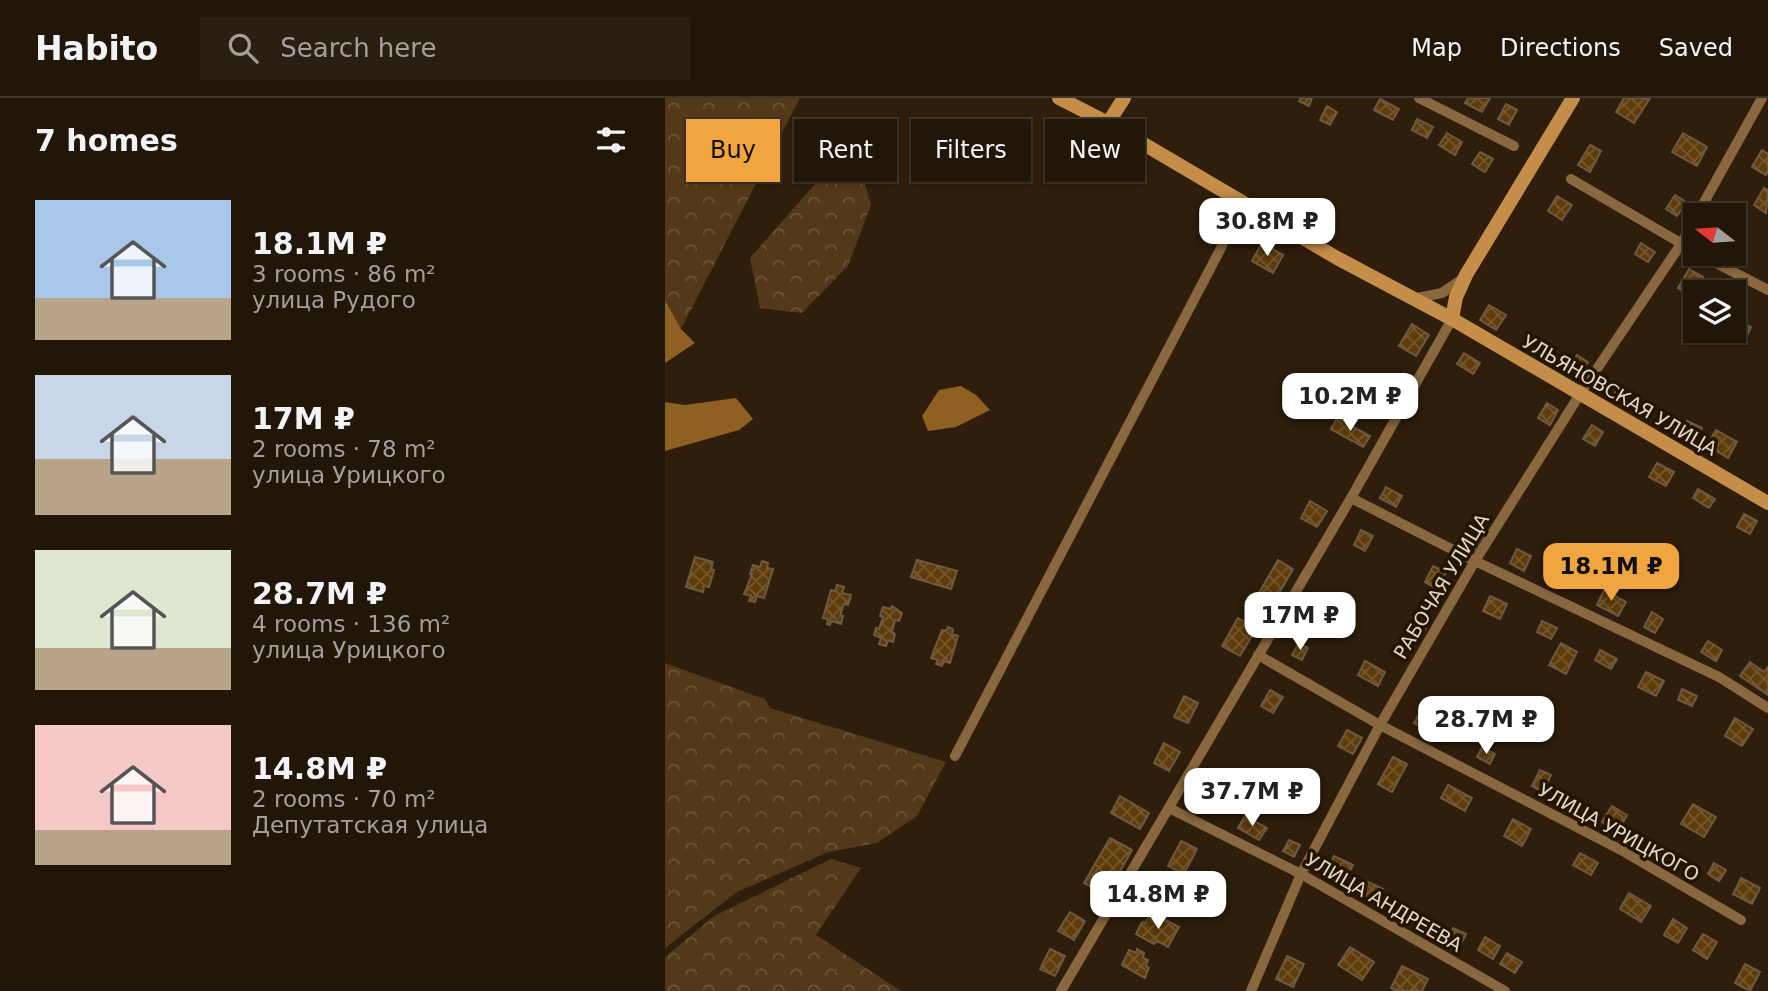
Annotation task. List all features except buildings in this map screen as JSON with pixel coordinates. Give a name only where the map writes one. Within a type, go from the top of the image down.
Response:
[{"type":"main road","points":[[1059,98],[1100,119]]},
{"type":"main road","points":[[1111,119],[1124,98]]},
{"type":"main road","points":[[1452,319],[1455,297],[1466,275],[1573,98]]},
{"type":"main road","name":"УЛЬЯНОВСКАЯ УЛИЦА","points":[[1145,144],[1768,503]]},
{"type":"street","points":[[1419,98],[1514,146]]},
{"type":"street","name":"РАБОЧАЯ УЛИЦА","points":[[1703,203],[1762,98]]},
{"type":"street","points":[[1571,179],[1681,244]]},
{"type":"street","points":[[955,756],[1221,248],[1240,199]]},
{"type":"street","name":"РАБОЧАЯ УЛИЦА","points":[[1251,991],[1301,874],[1380,725],[1475,561],[1580,394],[1683,240]]},
{"type":"street","points":[[1722,266],[1768,290]]},
{"type":"street","points":[[1411,299],[1442,293],[1466,275]]},
{"type":"street","points":[[1061,991],[1351,498],[1452,319]]},
{"type":"street","points":[[1351,498],[1475,561],[1719,677],[1768,708]]},
{"type":"street","name":"УЛИЦА УРИЦКОГО","points":[[1258,655],[1380,725],[1621,850],[1741,920]]},
{"type":"street","name":"УЛИЦА АНДРЕЕВА","points":[[1169,808],[1301,874],[1506,991]]},
{"type":"green space","points":[[665,98],[800,98],[780,137],[780,119],[686,119],[686,182],[757,182],[681,329],[665,300]]},
{"type":"green space","points":[[817,182],[864,182],[871,205],[848,266],[802,313],[760,308],[750,258]]},
{"type":"green space","points":[[665,663],[765,699],[770,708],[946,762],[917,816],[877,843],[828,852],[737,892],[665,948]]},
{"type":"green space","points":[[831,859],[861,868],[816,935],[901,991],[665,991],[665,957],[714,916]]},
{"type":"shaded area","points":[[665,300],[681,329],[695,343],[665,363]]},
{"type":"shaded area","points":[[961,386],[976,395],[990,410],[956,427],[928,431],[922,416],[939,390]]},
{"type":"shaded area","points":[[736,398],[753,419],[739,430],[665,451],[665,402],[685,405]]}]
